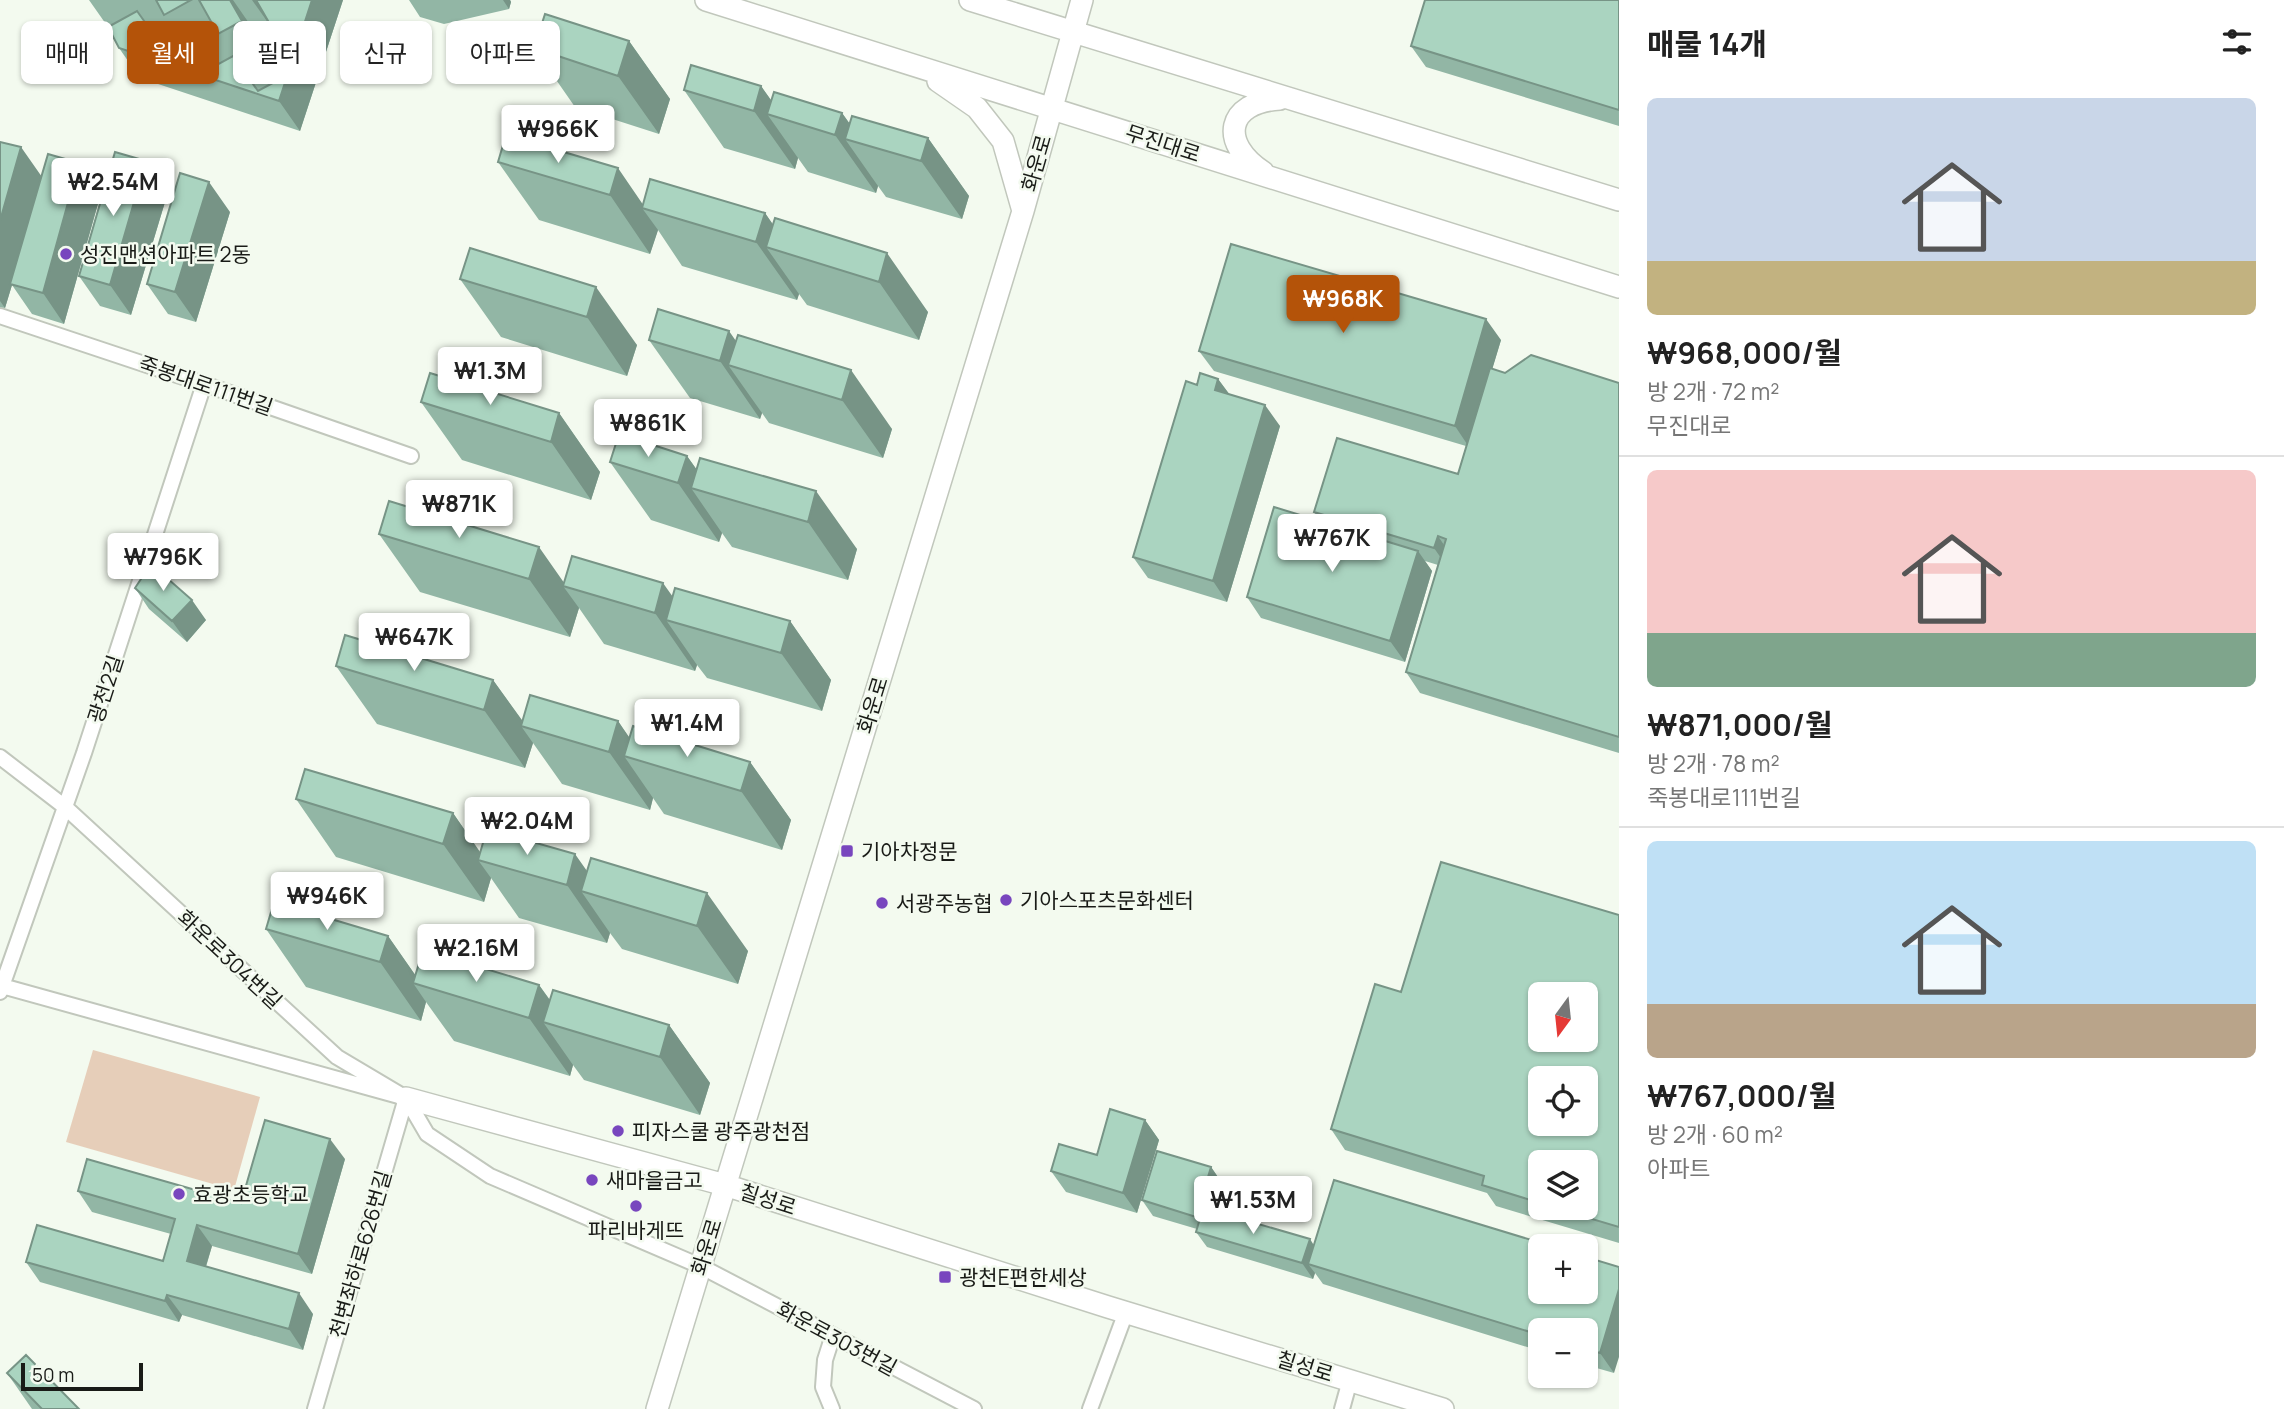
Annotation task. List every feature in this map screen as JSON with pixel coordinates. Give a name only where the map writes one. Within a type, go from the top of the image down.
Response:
[{"type":"street","name":"무진대로","points":[[706,0],[1619,287]]},
{"type":"street","points":[[970,0],[1619,200]]},
{"type":"street","name":"화운로","points":[[660,1407],[700,1266],[1023,211],[1082,0]]},
{"type":"street","points":[[919,68],[977,108],[1003,141],[1023,211]]},
{"type":"street","points":[[1271,177],[1246,159],[1238,148],[1234,136],[1236,124],[1243,111],[1253,103],[1289,98]]},
{"type":"street","name":"죽봉대로111번길","points":[[0,316],[411,456]]},
{"type":"street","name":"광천2길","points":[[1,989],[65,807],[204,384]]},
{"type":"street","name":"화운로304번길","points":[[0,757],[65,807],[337,1057],[406,1098],[427,1134],[490,1176],[700,1266]]},
{"type":"street","points":[[1,989],[406,1098]]},
{"type":"street","name":"칠성로","points":[[406,1098],[725,1185],[1443,1409]]},
{"type":"street","name":"천변좌하로626번길","points":[[319,1408],[406,1098]]},
{"type":"street","name":"화운로303번길","points":[[700,1266],[974,1409]]},
{"type":"street","points":[[1090,1409],[1126,1312]]},
{"type":"street","points":[[832,1409],[823,1387],[825,1360],[833,1335]]},
{"type":"street","points":[[1342,1409],[1350,1380]]},
{"type":"shaded area","points":[[93,1050],[260,1097],[234,1190],[66,1142]]},
{"type":"building","points":[[156,0],[191,0],[164,15]]},
{"type":"building","points":[[199,0],[230,0],[242,21],[233,21],[233,26],[219,33],[219,21],[211,21]]},
{"type":"building","points":[[256,0],[312,0],[305,21],[268,21]]},
{"type":"building","points":[[1425,0],[1619,0],[1619,110],[1411,46]]},
{"type":"building","points":[[137,11],[144,21],[127,21],[127,51],[119,48],[113,37],[113,24]]},
{"type":"building","points":[[545,14],[629,41],[618,76],[560,57],[560,21],[543,21]]},
{"type":"building","points":[[233,56],[233,84],[253,84],[258,91],[271,84],[285,84],[279,101],[219,81],[219,64]]},
{"type":"building","points":[[691,65],[761,86],[754,111],[684,90]]},
{"type":"building","points":[[774,92],[842,113],[835,135],[767,114]]},
{"type":"building","points":[[852,116],[928,138],[921,161],[845,139]]},
{"type":"building","points":[[506,135],[618,168],[610,195],[498,162]]},
{"type":"building","points":[[0,142],[21,147],[0,221]]},
{"type":"building","points":[[115,152],[146,161],[110,285],[79,276]]},
{"type":"building","points":[[48,154],[79,163],[43,293],[10,284]]},
{"type":"building","points":[[180,173],[209,182],[175,292],[147,284]]},
{"type":"building","points":[[650,179],[765,213],[756,242],[642,208]]},
{"type":"building","points":[[775,218],[887,253],[879,282],[766,247]]},
{"type":"building","points":[[1231,244],[1486,319],[1455,426],[1199,351]]},
{"type":"building","points":[[470,248],[596,287],[587,317],[460,279]]},
{"type":"building","points":[[658,309],[729,331],[720,361],[649,340]]},
{"type":"building","points":[[738,335],[851,370],[842,400],[728,365]]},
{"type":"building","points":[[1531,355],[1619,383],[1619,737],[1406,672],[1446,539],[1438,536],[1434,548],[1314,512],[1337,438],[1458,474],[1490,368],[1505,373]]},
{"type":"building","points":[[430,373],[559,413],[551,442],[421,402]]},
{"type":"building","points":[[1200,373],[1218,379],[1215,390],[1265,405],[1213,581],[1133,557],[1186,381],[1197,385]]},
{"type":"building","points":[[619,434],[687,456],[678,483],[610,462]]},
{"type":"building","points":[[700,458],[816,491],[808,522],[691,488]]},
{"type":"building","points":[[389,501],[539,547],[529,579],[379,534]]},
{"type":"building","points":[[1274,507],[1418,551],[1390,641],[1247,597]]},
{"type":"building","points":[[572,556],[663,583],[655,613],[563,586]]},
{"type":"building","points":[[151,564],[192,600],[172,621],[135,588]]},
{"type":"building","points":[[675,588],[790,621],[781,653],[666,620]]},
{"type":"building","points":[[345,635],[493,680],[484,710],[336,666]]},
{"type":"building","points":[[530,695],[618,721],[609,752],[521,726]]},
{"type":"building","points":[[633,726],[750,762],[741,791],[624,756]]},
{"type":"building","points":[[305,769],[453,813],[443,844],[296,799]]},
{"type":"building","points":[[487,829],[575,854],[567,885],[478,860]]},
{"type":"building","points":[[591,858],[707,893],[697,926],[581,891]]},
{"type":"building","points":[[1441,862],[1619,915],[1619,1227],[1595,1220],[1598,1220],[1598,1150],[1528,1150],[1528,1199],[1482,1185],[1484,1176],[1331,1129],[1375,984],[1401,992]]},
{"type":"building","points":[[274,902],[388,936],[380,962],[266,929]]},
{"type":"building","points":[[423,950],[539,985],[529,1018],[413,983]]},
{"type":"building","points":[[553,990],[669,1025],[660,1057],[543,1022]]},
{"type":"building","points":[[1110,1109],[1145,1120],[1123,1193],[1051,1171],[1059,1144],[1097,1155]]},
{"type":"building","points":[[265,1120],[330,1139],[298,1254],[197,1225],[187,1261],[299,1293],[289,1329],[167,1295],[165,1301],[26,1262],[37,1225],[163,1261],[175,1219],[78,1191],[87,1159],[241,1203]]},
{"type":"building","points":[[1157,1151],[1211,1167],[1196,1217],[1142,1200]]},
{"type":"building","points":[[1334,1180],[1528,1239],[1528,1304],[1598,1304],[1598,1261],[1619,1267],[1619,1289],[1600,1353],[1598,1318],[1528,1318],[1528,1331],[1308,1264]]},
{"type":"building","points":[[1203,1208],[1310,1239],[1302,1263],[1196,1232]]},
{"type":"building","points":[[26,1355],[79,1409],[42,1409],[7,1373]]},
{"type":"place","name":"성진맨션아파트 2동","points":[[66,254]]},
{"type":"place","name":"기아차정문","points":[[847,851]]},
{"type":"place","name":"기아스포츠문화센터","points":[[1006,900]]},
{"type":"place","name":"서광주농협","points":[[882,903]]},
{"type":"place","name":"피자스쿨 광주광천점","points":[[618,1131]]},
{"type":"place","name":"새마을금고","points":[[592,1180]]},
{"type":"place","name":"효광초등학교","points":[[179,1194]]},
{"type":"place","name":"파리바게뜨","points":[[636,1206]]},
{"type":"place","name":"광천E편한세상","points":[[945,1277]]}]
